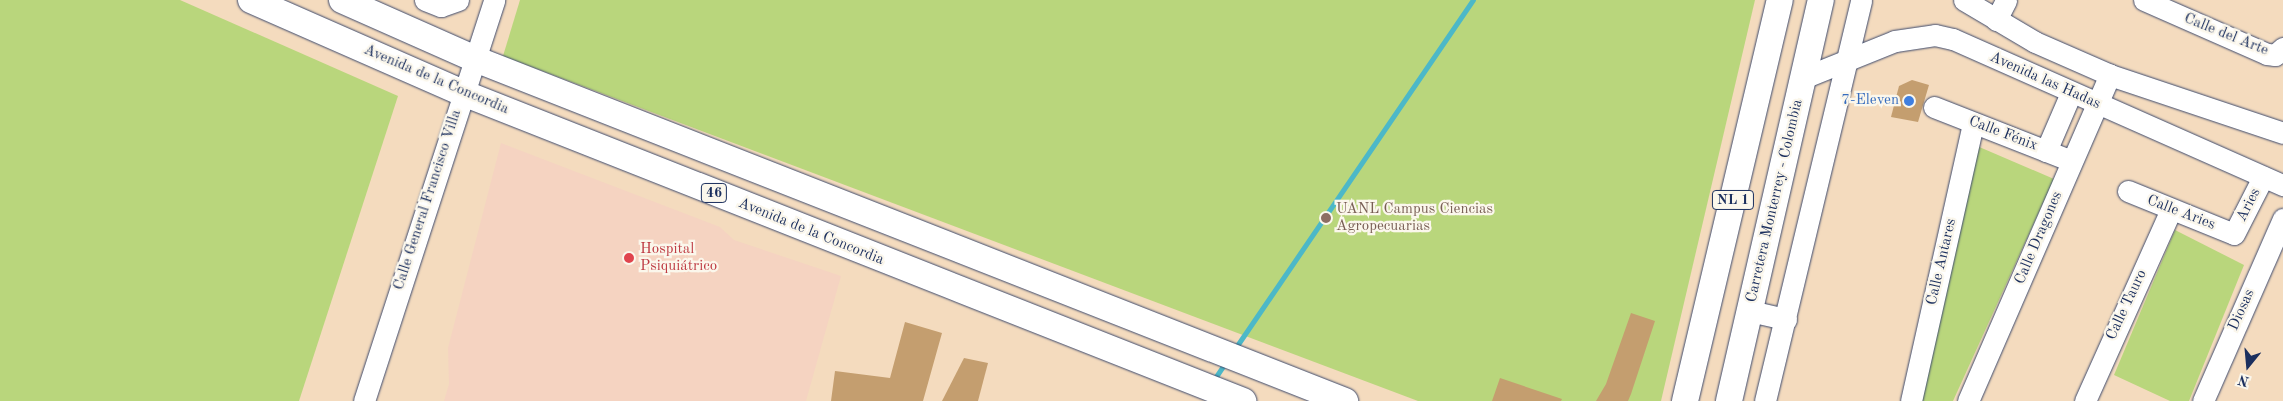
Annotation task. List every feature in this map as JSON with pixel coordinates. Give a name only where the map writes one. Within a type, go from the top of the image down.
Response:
[{"type":"main road","name":"Avenida de la Concordia","points":[[251,0],[463,93],[1242,400]]},
{"type":"main road","name":"46","points":[[342,0],[474,59],[1345,401]]},
{"type":"main road","name":"NL 1","points":[[1685,401],[1780,0]]},
{"type":"main road","name":"Carretera Monterrey - Colombia","points":[[1729,401],[1821,0]]},
{"type":"street","points":[[425,0],[441,6],[458,0]]},
{"type":"street","name":"Calle General Francisco Villa","points":[[364,401],[494,0]]},
{"type":"street","points":[[1765,401],[1861,0]]},
{"type":"street","points":[[1996,20],[2006,0]]},
{"type":"street","name":"Calle del Arte","points":[[2144,0],[2267,54],[2282,49]]},
{"type":"street","name":"Avenida las Hadas","points":[[1967,1],[2035,42],[2110,75],[2283,133]]},
{"type":"street","name":"Avenida las Hadas","points":[[1803,78],[1895,41],[1935,35],[1952,40],[2283,186]]},
{"type":"street","name":"Calle Dragones","points":[[1968,401],[2110,75]]},
{"type":"street","points":[[2046,151],[2071,93]]},
{"type":"street","name":"Calle Fénix","points":[[1934,107],[2072,161]]},
{"type":"street","name":"Calle Antares","points":[[1911,401],[1973,123]]},
{"type":"street","name":"Aries","points":[[2234,234],[2263,177]]},
{"type":"street","name":"Calle Aries","points":[[2128,191],[2234,234]]},
{"type":"street","name":"Calle Tauro","points":[[2085,401],[2171,210]]},
{"type":"street","name":"Diosas","points":[[2203,401],[2283,219]]},
{"type":"street","points":[[1750,311],[1786,319]]},
{"type":"shaded area","name":"Hospital Psiquiátrico","points":[[501,143],[720,227],[734,240],[841,276],[806,401],[444,401],[449,384],[448,348]]},
{"type":"green space","points":[[0,0],[180,0],[398,96],[299,401],[0,401]]},
{"type":"green space","name":"UANL Campus Ciencias Agropecuarias","points":[[520,0],[1755,0],[1661,401],[1418,401],[503,56]]},
{"type":"green space","points":[[1977,146],[2054,179],[1953,401],[1922,401]]},
{"type":"green space","points":[[2175,230],[2244,265],[2189,401],[2170,401],[2114,375]]},
{"type":"building","name":"7-Eleven","points":[[1912,80],[1929,85],[1918,122],[1891,117],[1899,86]]},
{"type":"building","points":[[1631,313],[1655,321],[1631,394],[1628,401],[1596,401],[1606,384]]},
{"type":"building","points":[[905,322],[942,333],[923,401],[831,401],[835,371],[890,378]]},
{"type":"building","points":[[964,358],[988,363],[978,401],[942,401]]},
{"type":"building","points":[[1500,378],[1562,399],[1561,401],[1492,401]]},
{"type":"waterway","points":[[1234,350],[1473,0]]},
{"type":"waterway","points":[[1213,381],[1226,362]]},
{"type":"place","name":"7-Eleven","points":[[1909,101]]},
{"type":"place","name":"UANL Campus Ciencias Agropecuarias","points":[[1326,218]]},
{"type":"place","name":"Hospital Psiquiátrico","points":[[629,258]]}]
